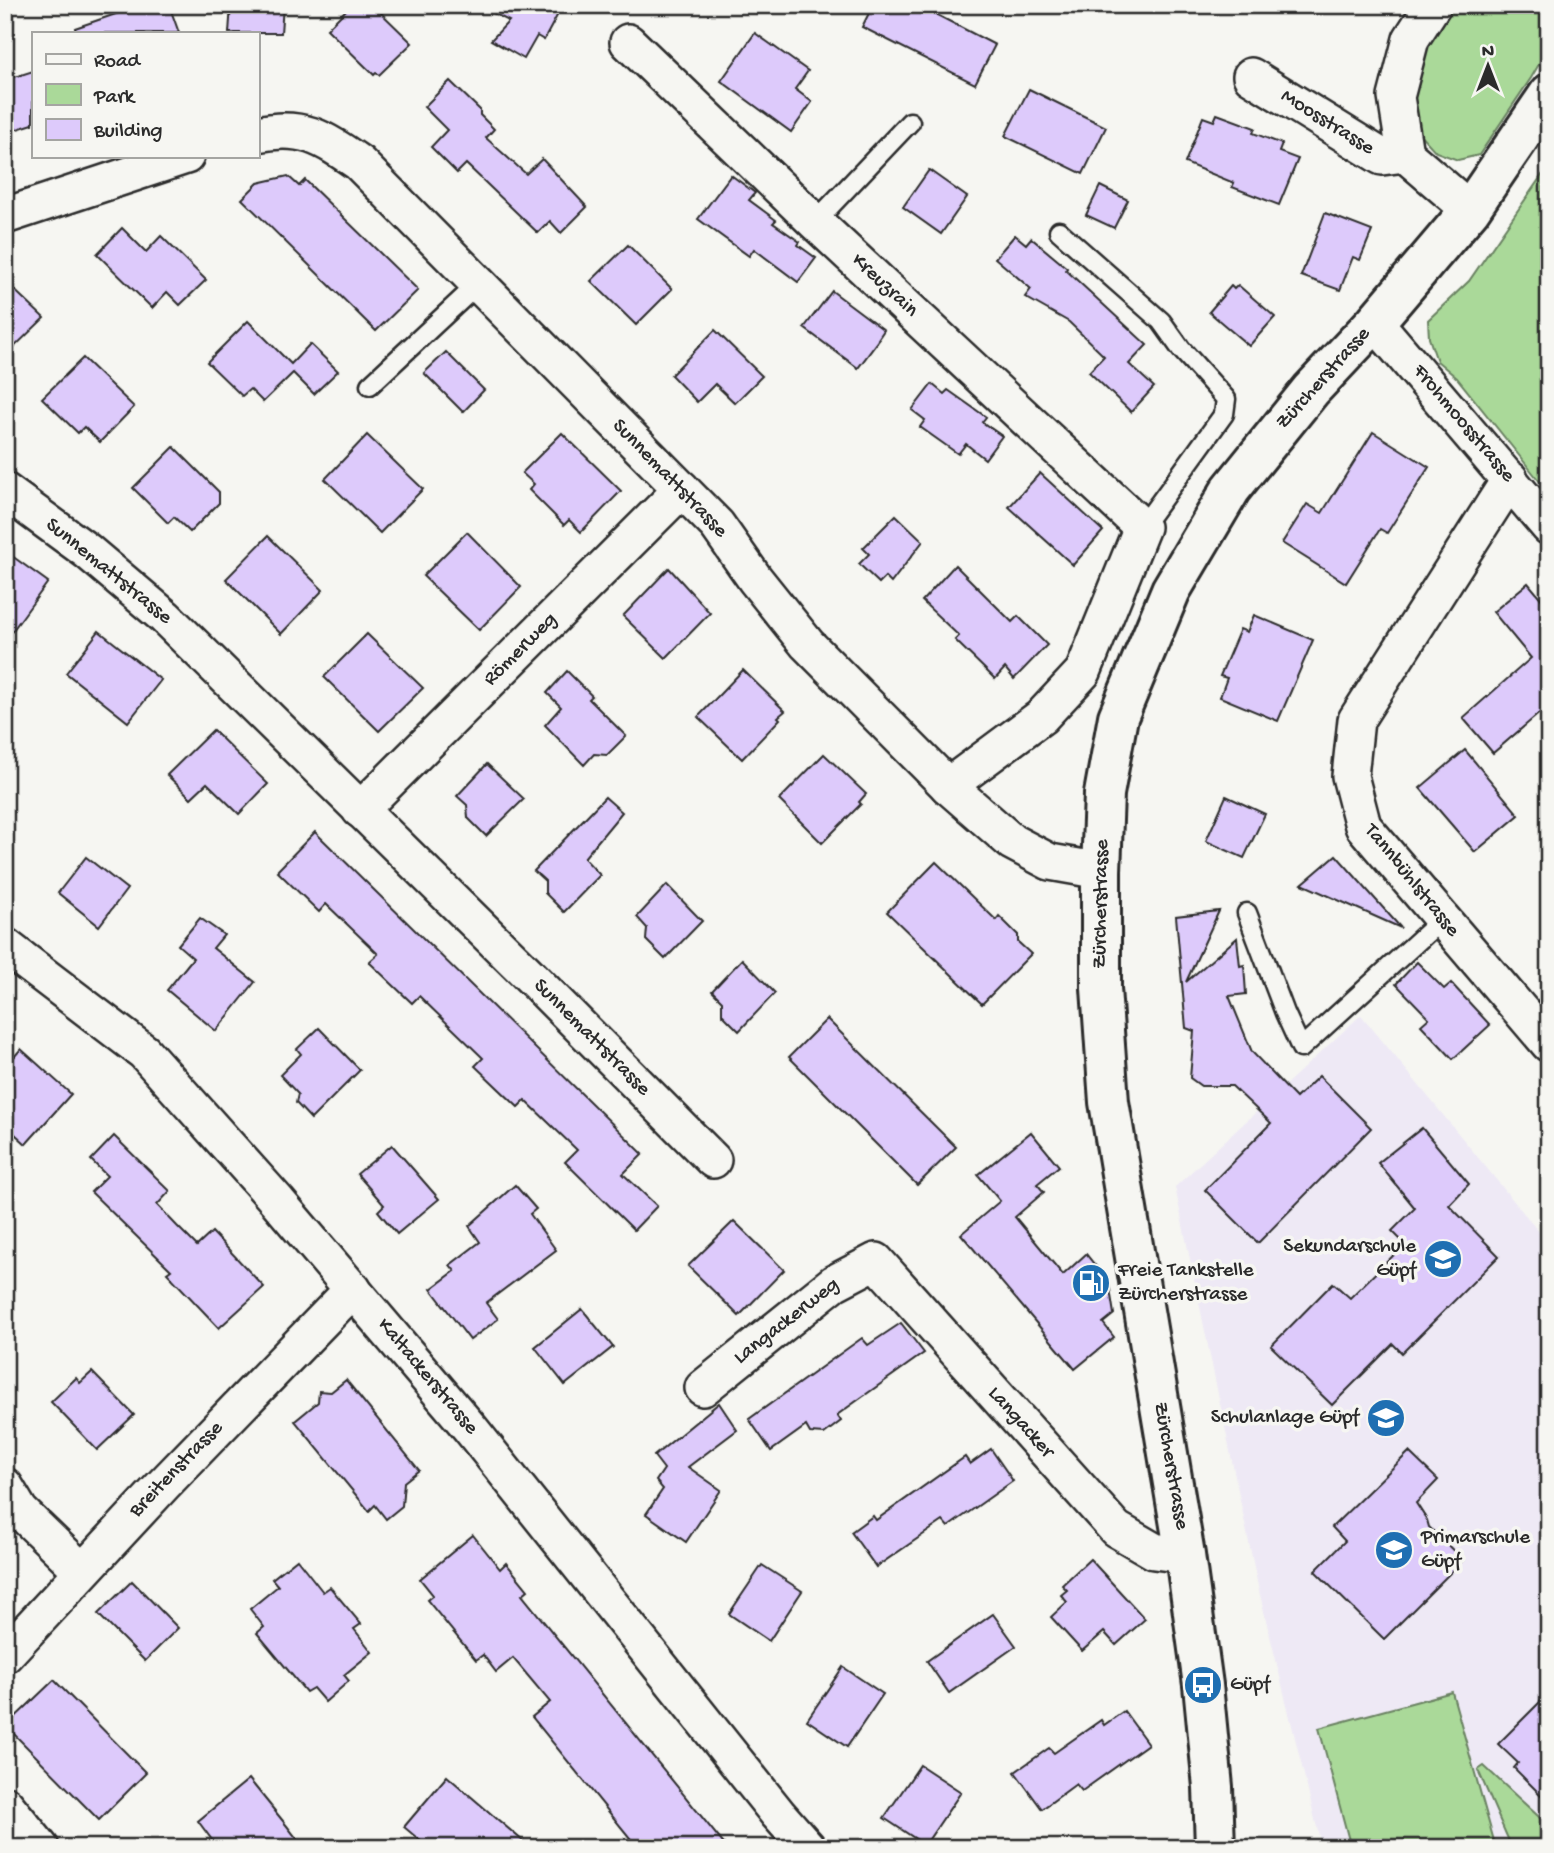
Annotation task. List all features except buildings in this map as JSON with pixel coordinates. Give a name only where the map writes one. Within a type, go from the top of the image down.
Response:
[{"type":"main road","name":"Zürcherstrasse","points":[[1215,1848],[1213,1787],[1203,1685],[1185,1555],[1109,1102],[1101,988],[1101,871],[1104,794],[1118,717],[1171,590],[1231,489],[1311,390],[1375,322],[1470,210],[1549,94]]},
{"type":"street","name":"Moosstrasse","points":[[1433,5],[1411,39],[1396,97],[1405,154],[1470,210]]},
{"type":"street","name":"Kreuzrain","points":[[628,42],[815,222],[1142,527]]},
{"type":"street","name":"Moosstrasse","points":[[1251,76],[1382,157],[1405,154]]},
{"type":"street","name":"Sunnemattstrasse","points":[[259,134],[299,130],[332,144],[359,163],[717,525],[755,579],[807,644],[948,786],[1012,842],[1050,862],[1101,871]]},
{"type":"street","points":[[5,216],[180,158]]},
{"type":"street","name":"Frohmoosstrasse","points":[[1375,322],[1549,527]]},
{"type":"street","name":"Tannbühlstrasse","points":[[1510,480],[1356,720],[1350,776],[1363,826],[1549,1044]]},
{"type":"street","name":"Römerweg","points":[[360,810],[682,489]]},
{"type":"street","name":"Sunnemattstrasse","points":[[5,491],[87,551],[165,617],[713,1160]]},
{"type":"street","points":[[948,786],[1041,717],[1083,672],[1142,527]]},
{"type":"street","name":"Kaltackerstrasse","points":[[5,946],[144,1052],[353,1289],[470,1428],[808,1848]]},
{"type":"street","name":"Langacker","points":[[876,1261],[1116,1529],[1154,1551],[1185,1555]]},
{"type":"street","name":"Langackerweg","points":[[702,1388],[834,1283],[876,1261]]},
{"type":"street","name":"Breitenstrasse","points":[[5,1655],[164,1484],[353,1289]]},
{"type":"street","points":[[5,1486],[20,1511],[82,1571]]},
{"type":"street","points":[[5,1804],[41,1848]]},
{"type":"lane","points":[[815,222],[910,122]]},
{"type":"lane","points":[[1059,231],[1161,321],[1181,349],[1226,399],[1224,414],[1142,527]]},
{"type":"lane","points":[[370,385],[478,284]]},
{"type":"lane","points":[[1247,913],[1301,1048],[1441,920]]},
{"type":"shaded area","name":"Schulanlage Güpf","points":[[1361,1015],[1549,1244],[1549,1848],[1322,1848],[1259,1591],[1175,1187]]},
{"type":"green space","points":[[1450,5],[1549,5],[1549,47],[1531,78],[1479,155],[1458,160],[1436,152],[1417,131],[1410,104],[1424,49]]},
{"type":"green space","points":[[1549,165],[1549,493],[1457,378],[1437,361],[1429,338],[1428,320],[1469,281]]},
{"type":"green space","points":[[1452,1692],[1496,1848],[1351,1848],[1319,1728]]},
{"type":"green space","points":[[1484,1766],[1538,1816],[1549,1830],[1549,1848],[1512,1848],[1478,1770]]},
{"type":"place","name":"Sekundarschule Güpf","points":[[1443,1259]]},
{"type":"place","name":"Freie Tankstelle Zürcherstrasse","points":[[1091,1283]]},
{"type":"place","name":"Schulanlage Güpf","points":[[1386,1418]]},
{"type":"place","name":"Primarschule Güpf","points":[[1394,1550]]},
{"type":"place","name":"Güpf","points":[[1203,1685]]}]
